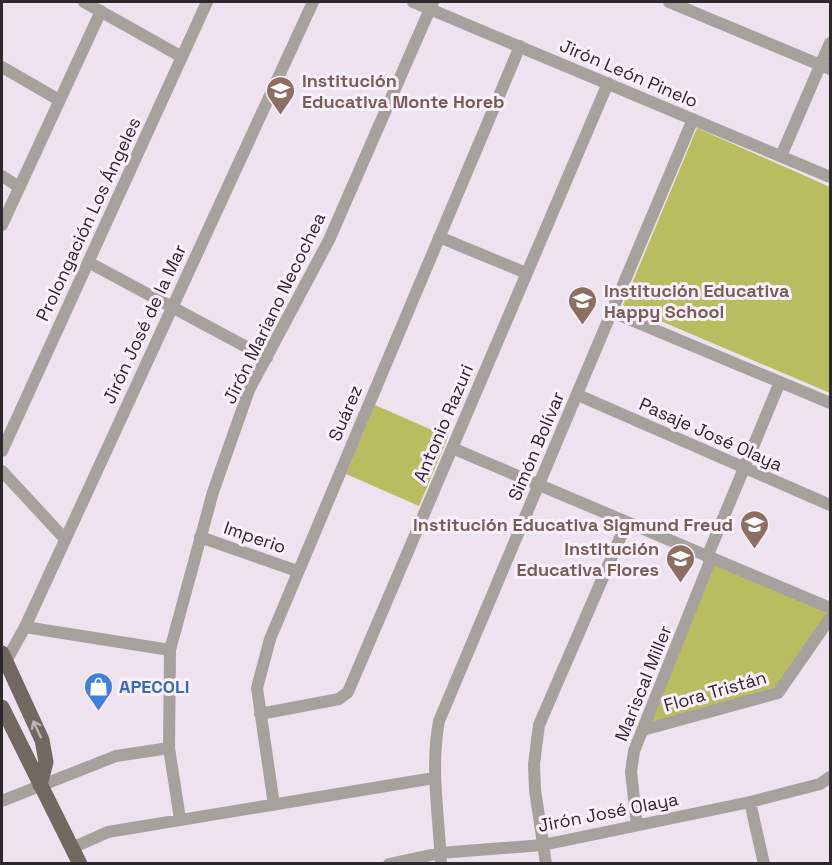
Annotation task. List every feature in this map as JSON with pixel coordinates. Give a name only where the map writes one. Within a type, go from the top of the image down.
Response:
[{"type":"main road","points":[[3,659],[42,740],[46,762],[40,785]]},
{"type":"main road","points":[[2,707],[80,864]]},
{"type":"street","points":[[84,2],[182,57]]},
{"type":"street","name":"Prolongación Los Ángeles","points":[[2,451],[207,2]]},
{"type":"street","name":"Jirón José de la Mar","points":[[3,659],[25,627],[313,2]]},
{"type":"street","name":"Jirón León Pinelo","points":[[413,2],[431,5],[520,46],[831,177]]},
{"type":"street","points":[[669,2],[826,67]]},
{"type":"street","name":"Jirón Mariano Necochea","points":[[180,819],[169,748],[171,650],[200,537],[249,390],[329,240],[431,5]]},
{"type":"street","points":[[2,225],[100,11]]},
{"type":"street","points":[[781,156],[826,67],[831,44]]},
{"type":"street","name":"Suárez","points":[[274,805],[257,688],[261,669],[297,571],[520,46]]},
{"type":"street","points":[[2,67],[59,100]]},
{"type":"street","name":"Antonio Razuri","points":[[260,714],[339,699],[348,692],[608,83]]},
{"type":"street","name":"Simón Bolívar","points":[[440,858],[434,747],[440,721],[459,670],[578,395],[693,119]]},
{"type":"street","points":[[2,176],[19,187]]},
{"type":"street","points":[[439,237],[526,273]]},
{"type":"street","points":[[88,262],[267,358]]},
{"type":"street","points":[[612,312],[831,403]]},
{"type":"street","name":"Mariscal Miller","points":[[637,825],[631,772],[634,751],[744,468],[780,382]]},
{"type":"street","name":"Pasaje José Olaya","points":[[578,395],[831,506]]},
{"type":"street","points":[[452,448],[831,608]]},
{"type":"street","points":[[2,471],[65,539]]},
{"type":"street","points":[[546,864],[535,790],[534,764],[539,725],[627,522]]},
{"type":"street","name":"Imperio","points":[[200,537],[297,571]]},
{"type":"street","name":"Flora Tristán","points":[[643,730],[778,693],[831,618]]},
{"type":"street","points":[[25,627],[171,650]]},
{"type":"street","points":[[2,801],[116,756],[169,748]]},
{"type":"street","name":"Jirón José Olaya","points":[[389,864],[543,844],[750,802],[820,784],[831,777]]},
{"type":"street","points":[[72,848],[108,832],[434,778]]},
{"type":"street","points":[[750,802],[764,864]]},
{"type":"green space","points":[[697,128],[830,187],[830,393],[623,305]]},
{"type":"green space","points":[[375,405],[448,437],[419,506],[346,474]]},
{"type":"green space","points":[[715,565],[827,613],[777,686],[768,692],[651,722]]},
{"type":"place","name":"Institución Educativa Monte Horeb","points":[[281,116]]},
{"type":"place","name":"Institución Educativa Happy School","points":[[583,326]]},
{"type":"place","name":"Institución Educativa Sigmund Freud","points":[[754,550]]},
{"type":"place","name":"Institución Educativa Flores","points":[[680,584]]},
{"type":"place","name":"APECOLI","points":[[98,712]]}]
